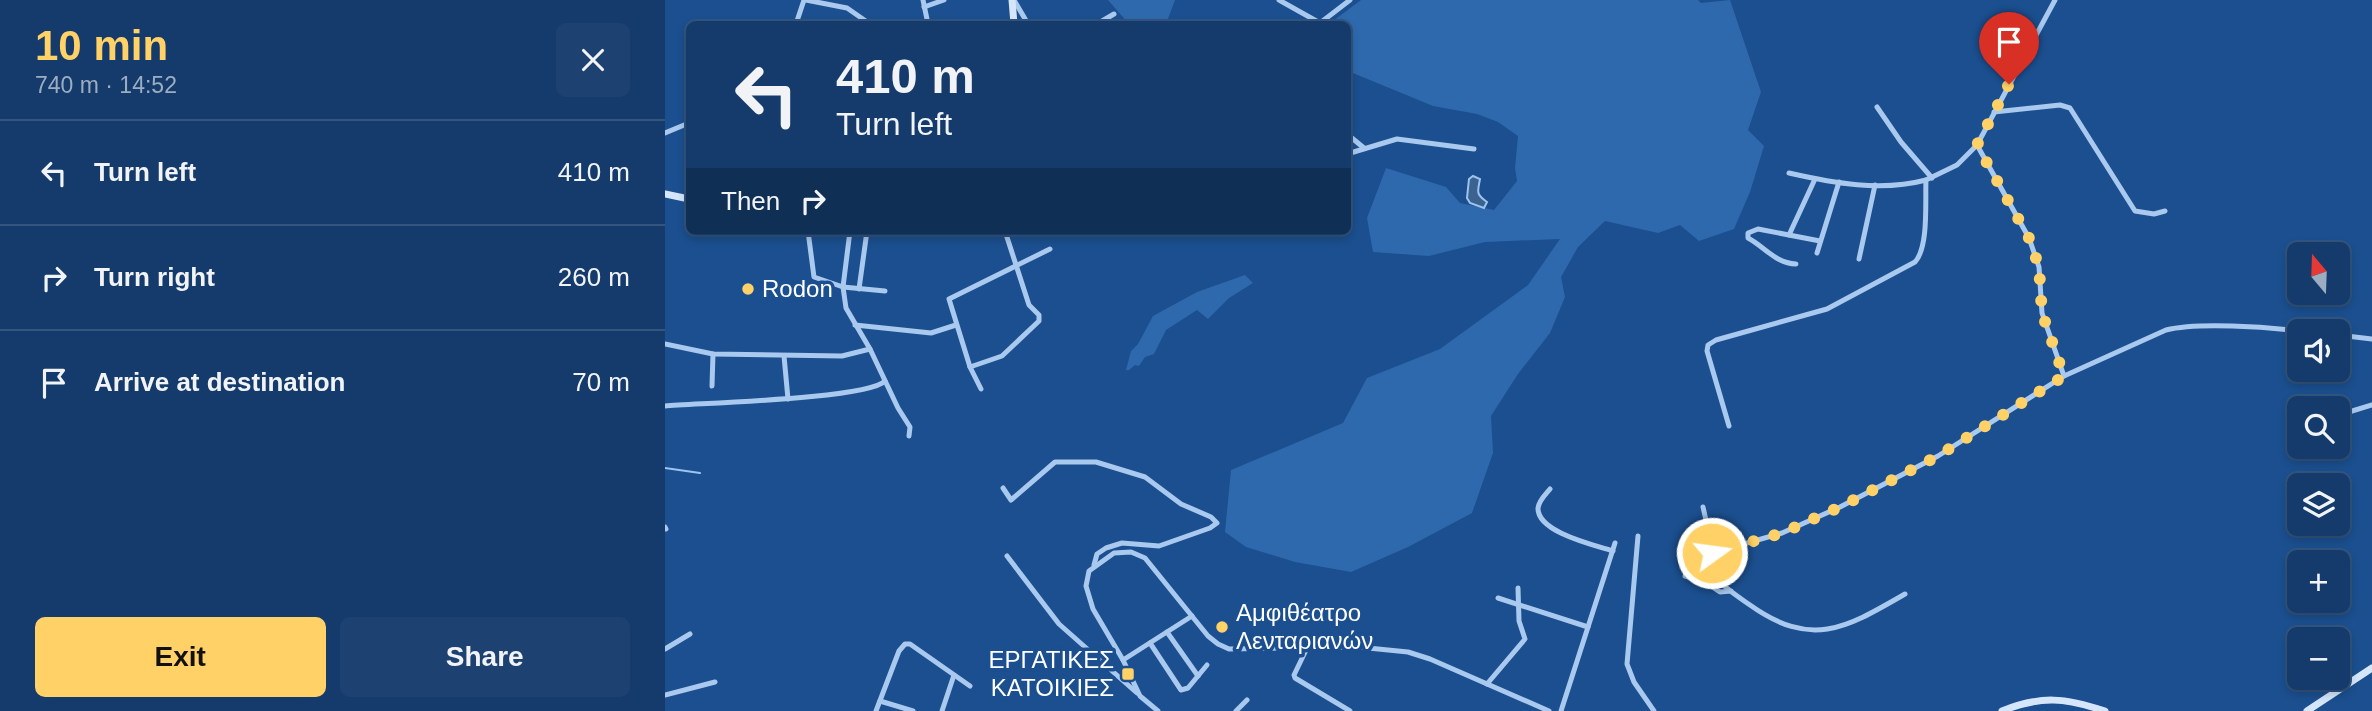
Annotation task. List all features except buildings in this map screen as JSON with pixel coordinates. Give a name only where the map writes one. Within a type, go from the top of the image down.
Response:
[{"type":"main road","points":[[1013,0],[1014,21]]},
{"type":"main road","points":[[665,194],[686,199]]},
{"type":"main road","points":[[2307,711],[2372,668]]},
{"type":"main road","points":[[2003,711],[2022,703],[2049,699],[2072,701],[2105,711]]},
{"type":"street","points":[[797,21],[805,0],[842,3],[866,21]]},
{"type":"street","points":[[927,21],[924,3],[944,0]]},
{"type":"street","points":[[1013,0],[1028,21]]},
{"type":"street","points":[[1280,0],[1317,21]]},
{"type":"street","points":[[1323,21],[1350,0]]},
{"type":"street","points":[[1789,173],[1839,182],[1905,185],[1929,179],[1957,165],[1977,145],[2055,0]]},
{"type":"street","points":[[1102,21],[1114,14]]},
{"type":"street","points":[[1994,112],[2060,105],[2070,108],[2135,211],[2154,214],[2165,211]]},
{"type":"street","points":[[1729,426],[1707,351],[1708,345],[1716,340],[1827,309],[1915,262],[1922,253],[1929,179],[1877,107]]},
{"type":"street","points":[[665,133],[686,124]]},
{"type":"street","points":[[1351,137],[1364,148]]},
{"type":"street","points":[[1351,153],[1384,141],[1403,139],[1474,149]]},
{"type":"street","points":[[1977,145],[2029,238],[2039,267],[2044,320],[2064,376]]},
{"type":"street","points":[[1789,235],[1815,179]]},
{"type":"street","points":[[1817,253],[1839,182]]},
{"type":"street","points":[[1859,259],[1875,185]]},
{"type":"street","points":[[1796,264],[1779,261],[1760,244],[1748,238],[1748,233],[1758,229],[1820,241]]},
{"type":"street","points":[[808,235],[812,275],[843,287],[885,291]]},
{"type":"street","points":[[850,235],[843,287],[846,308],[910,427],[909,436]]},
{"type":"street","points":[[859,289],[866,235]]},
{"type":"street","points":[[970,367],[1002,356],[1039,321],[1039,316],[1029,305],[1006,235]]},
{"type":"street","points":[[981,388],[970,367],[949,299],[1050,249]]},
{"type":"street","points":[[855,325],[931,333],[956,325]]},
{"type":"street","points":[[1712,553],[1775,536],[1840,507],[1938,456],[2064,376],[2167,330],[2178,327],[2247,327],[2287,330]]},
{"type":"street","points":[[2350,337],[2372,340]]},
{"type":"street","points":[[665,344],[713,354],[784,356],[842,356],[870,349]]},
{"type":"street","points":[[712,386],[713,354]]},
{"type":"street","points":[[784,356],[788,398]]},
{"type":"street","points":[[665,406],[846,393],[880,387],[885,381]]},
{"type":"street","points":[[2350,411],[2370,405],[2372,415]]},
{"type":"street","points":[[1003,488],[1011,500],[1055,462],[1090,462],[1145,477],[1181,504],[1211,517],[1217,523],[1159,546],[1117,544],[1097,554],[1086,577],[1088,597],[1140,696]]},
{"type":"street","points":[[1551,489],[1538,508],[1546,524],[1554,530],[1613,551]]},
{"type":"street","points":[[1703,508],[1718,578],[1731,591],[1769,618],[1800,631],[1815,630],[1853,622],[1905,594]]},
{"type":"street","points":[[1638,536],[1626,664],[1634,682],[1654,711]]},
{"type":"street","points":[[1560,711],[1615,543]]},
{"type":"street","points":[[1094,565],[1122,551],[1145,558],[1208,636],[1229,649],[1308,646],[1408,652],[1549,711]]},
{"type":"street","points":[[1007,556],[1059,624],[1158,711]]},
{"type":"street","points":[[1685,576],[1703,581],[1720,592],[1731,591]]},
{"type":"street","points":[[1487,684],[1525,639],[1519,621],[1518,588]]},
{"type":"street","points":[[1498,598],[1588,627]]},
{"type":"street","points":[[1123,660],[1192,616]]},
{"type":"street","points":[[1167,632],[1198,676]]},
{"type":"street","points":[[665,649],[689,634]]},
{"type":"street","points":[[1150,643],[1181,690],[1188,688],[1207,665]]},
{"type":"street","points":[[876,711],[899,651],[905,644],[970,686]]},
{"type":"street","points":[[1308,646],[1295,678],[1350,711]]},
{"type":"street","points":[[942,711],[954,674]]},
{"type":"street","points":[[665,695],[715,682]]},
{"type":"street","points":[[1236,711],[1247,700]]},
{"type":"street","points":[[880,701],[913,711]]},
{"type":"shaded area","points":[[1108,0],[1175,0],[1167,21],[1126,21]]},
{"type":"shaded area","points":[[1361,0],[1698,0],[1701,3],[1730,0],[1761,92],[1748,130],[1764,146],[1750,192],[1734,229],[1699,241],[1680,225],[1658,233],[1605,221],[1578,247],[1561,277],[1565,297],[1550,333],[1518,374],[1491,416],[1493,453],[1472,513],[1408,547],[1351,572],[1295,562],[1246,547],[1225,532],[1231,470],[1343,423],[1367,378],[1440,349],[1528,285],[1560,239],[1485,242],[1429,256],[1373,252],[1367,218],[1386,168],[1446,187],[1460,203],[1494,210],[1517,181],[1515,168],[1518,136],[1498,122],[1477,114],[1433,106],[1351,72],[1351,21],[1333,21]]},
{"type":"shaded area","points":[[1473,176],[1480,179],[1478,192],[1487,202],[1484,208],[1470,203],[1467,198],[1469,179]]},
{"type":"shaded area","points":[[1245,275],[1253,283],[1229,298],[1208,319],[1197,310],[1166,330],[1154,354],[1145,357],[1139,366],[1135,365],[1126,370],[1131,351],[1138,344],[1153,316],[1197,292]]},
{"type":"waterway","points":[[665,468],[700,473]]},
{"type":"place","name":"Rodon","points":[[748,289]]},
{"type":"place","name":"Αμφιθέατρο Λενταριανών","points":[[1222,627]]},
{"type":"place","name":"ΕΡΓΑΤΙΚΕΣ ΚΑΤΟΙΚΙΕΣ","points":[[1128,674]]},
{"type":"route","points":[[1712,553],[1767,539],[1840,507],[1938,456],[2064,376],[2042,313],[2039,267],[2029,238],[1977,145],[2009,84]]}]
